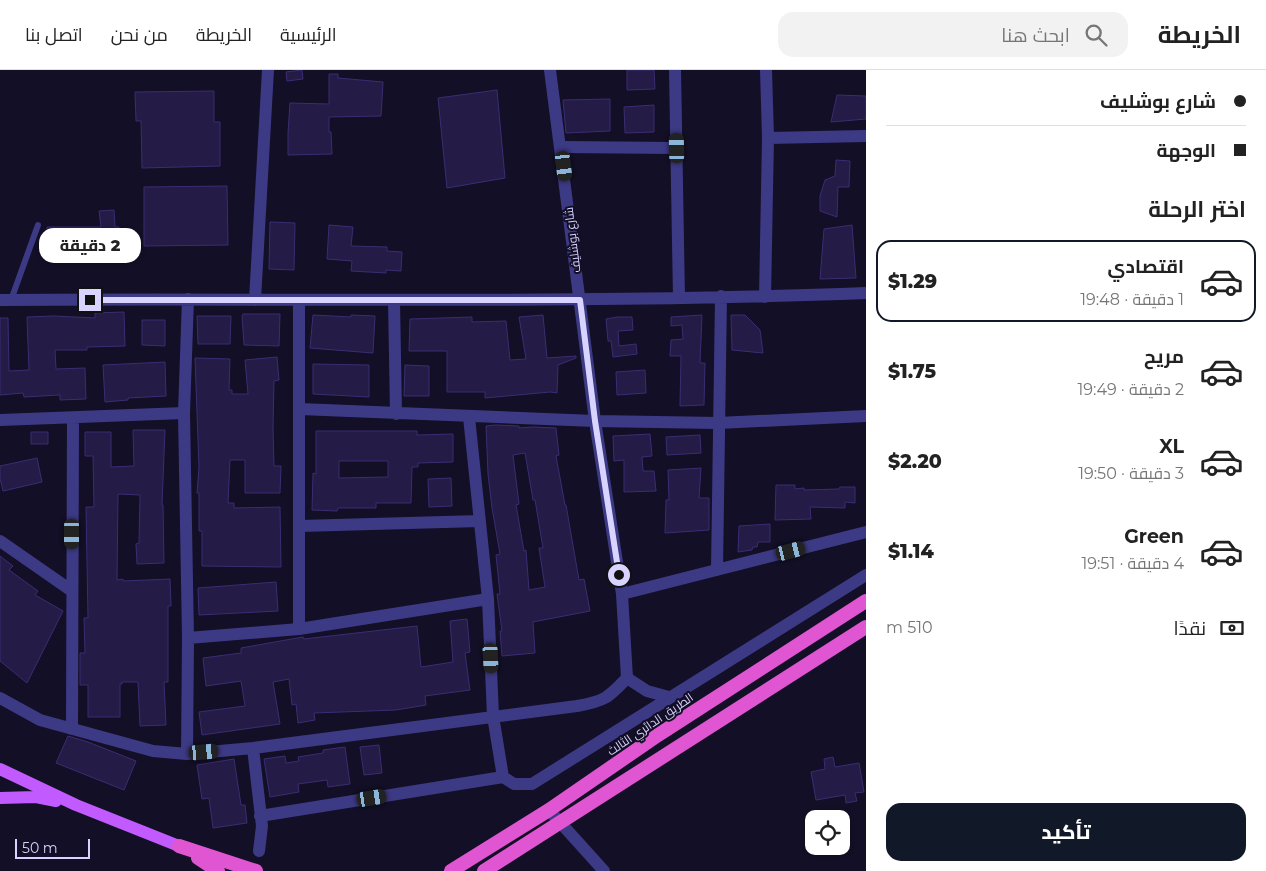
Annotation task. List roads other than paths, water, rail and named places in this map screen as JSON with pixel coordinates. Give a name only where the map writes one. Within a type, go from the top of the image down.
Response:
[{"type":"highway","name":"الطريق الدائري الثالث","points":[[451,871],[549,810],[658,736],[866,601]]},
{"type":"highway","points":[[484,871],[866,627]]},
{"type":"highway","points":[[179,846],[218,871]]},
{"type":"highway","points":[[179,846],[256,871]]},
{"type":"main road","points":[[0,770],[76,805],[179,846]]},
{"type":"main road","points":[[0,798],[36,797],[76,805]]},
{"type":"street","points":[[255,300],[268,70]]},
{"type":"street","name":"شارع بوشليف","points":[[550,70],[595,421],[622,594],[626,678]]},
{"type":"street","points":[[675,70],[679,298]]},
{"type":"street","points":[[765,297],[768,138],[766,70]]},
{"type":"street","points":[[768,138],[866,136]]},
{"type":"street","points":[[561,147],[677,148]]},
{"type":"street","points":[[5,300],[580,300],[721,296],[765,297],[866,292]]},
{"type":"street","points":[[716,570],[721,296]]},
{"type":"street","points":[[187,754],[188,638],[184,413],[188,299]]},
{"type":"street","points":[[299,629],[300,300]]},
{"type":"street","points":[[394,300],[396,414]]},
{"type":"street","points":[[300,409],[469,417],[718,423],[866,416]]},
{"type":"street","points":[[0,420],[184,413]]},
{"type":"street","points":[[469,417],[488,599],[494,716],[503,777]]},
{"type":"street","points":[[72,418],[72,728]]},
{"type":"street","points":[[300,526],[480,521]]},
{"type":"street","points":[[622,594],[866,532]]},
{"type":"street","points":[[0,541],[72,592]]},
{"type":"street","points":[[260,816],[503,777],[514,784],[532,784],[866,575]]},
{"type":"street","points":[[188,638],[299,629],[488,599]]},
{"type":"street","points":[[0,698],[40,720],[153,751],[187,754],[253,748],[598,702],[612,694],[626,678],[647,691],[670,697]]},
{"type":"street","points":[[253,748],[262,836],[259,851]]},
{"type":"street","points":[[549,810],[604,871]]},
{"type":"lane","points":[[5,300],[38,225]]}]
